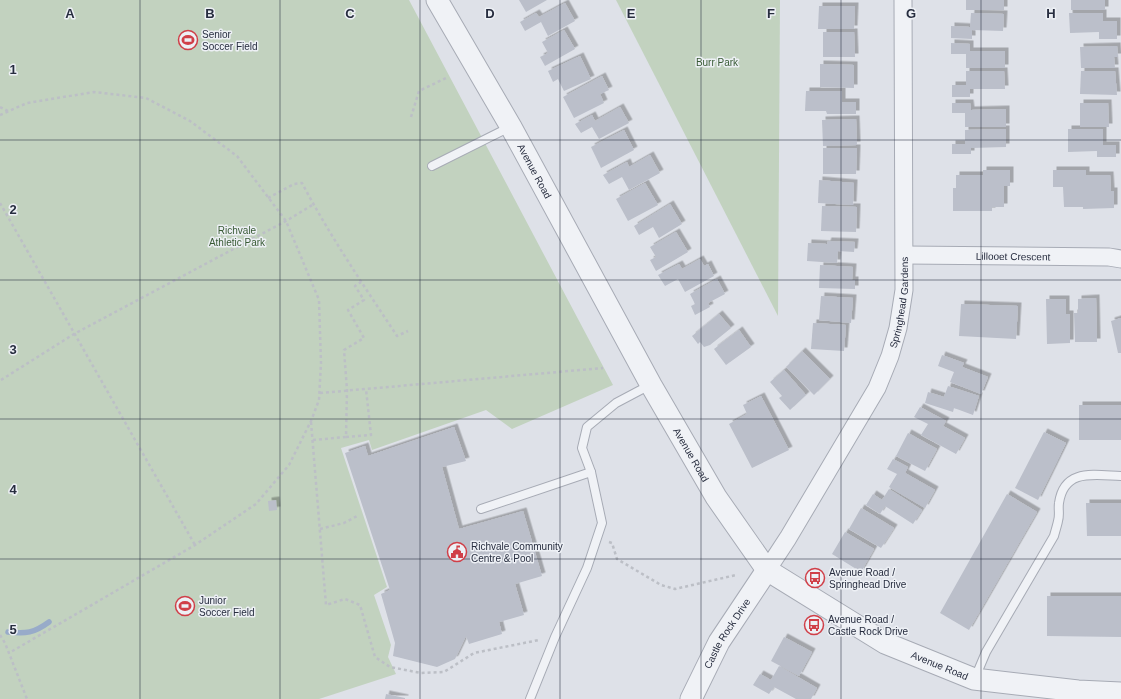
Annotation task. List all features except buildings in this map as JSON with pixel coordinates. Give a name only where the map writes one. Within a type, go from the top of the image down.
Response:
[{"type":"street","name":"Avenue Road","points":[[437,0],[511,127],[651,385],[716,497],[767,570],[885,643],[974,679],[1078,691],[1121,693]]},
{"type":"street","name":"Springhead Gardens","points":[[767,570],[843,448],[877,388],[890,356],[898,328],[904,290],[905,255],[903,0]]},
{"type":"street","name":"Lillooet Crescent","points":[[905,255],[1109,257],[1121,259]]},
{"type":"street","name":"Castle Rock Drive","points":[[691,699],[719,642],[767,570]]},
{"type":"lane","points":[[432,166],[511,127]]},
{"type":"lane","points":[[530,699],[555,637],[587,568],[602,522],[591,472],[582,448],[587,428],[616,403],[651,385]]},
{"type":"lane","points":[[481,509],[591,472]]},
{"type":"lane","points":[[974,679],[986,652],[1054,536],[1059,521],[1058,505],[1061,491],[1070,479],[1083,475],[1121,476]]},
{"type":"path","points":[[411,117],[419,92],[446,78]]},
{"type":"path","points":[[0,115],[27,103],[94,92],[146,98],[190,121],[236,156],[286,221],[319,300],[321,363],[320,400],[311,421],[289,465],[256,504],[195,545],[9,653]]},
{"type":"path","points":[[0,107],[8,111]]},
{"type":"path","points":[[268,198],[294,184],[302,183],[361,282],[397,336],[408,332]]},
{"type":"path","points":[[0,203],[195,545]]},
{"type":"path","points":[[1,380],[74,334],[286,221],[314,204]]},
{"type":"path","points":[[346,437],[347,390],[344,350],[364,338],[348,310],[364,300],[355,286],[361,282]]},
{"type":"path","points":[[320,393],[603,368]]},
{"type":"path","points":[[312,440],[371,435],[366,389]]},
{"type":"path","points":[[311,421],[326,605],[345,599],[360,605],[375,657],[390,667],[421,673],[444,672],[474,653],[555,637]]},
{"type":"path","points":[[320,529],[344,523],[359,515]]},
{"type":"path","points":[[597,538],[612,543],[617,559],[661,585],[675,589],[736,575]]},
{"type":"path","points":[[0,635],[9,653],[27,699]]},
{"type":"green space","name":"Richvale Athletic Park","points":[[0,0],[409,0],[613,385],[512,429],[486,410],[372,450],[369,440],[341,448],[387,587],[374,595],[391,645],[388,657],[396,674],[319,699],[0,699]]},
{"type":"green space","name":"Burr Park","points":[[616,0],[780,0],[778,316]]},
{"type":"waterway","points":[[8,632],[30,632],[49,622]]},
{"type":"place","name":"Senior Soccer Field","points":[[188,40]]},
{"type":"place","name":"Richvale Community Centre & Pool","points":[[457,552]]},
{"type":"place","name":"Avenue Road / Springhead Drive","points":[[815,578]]},
{"type":"place","name":"Junior Soccer Field","points":[[185,606]]},
{"type":"place","name":"Avenue Road / Castle Rock Drive","points":[[814,625]]}]
